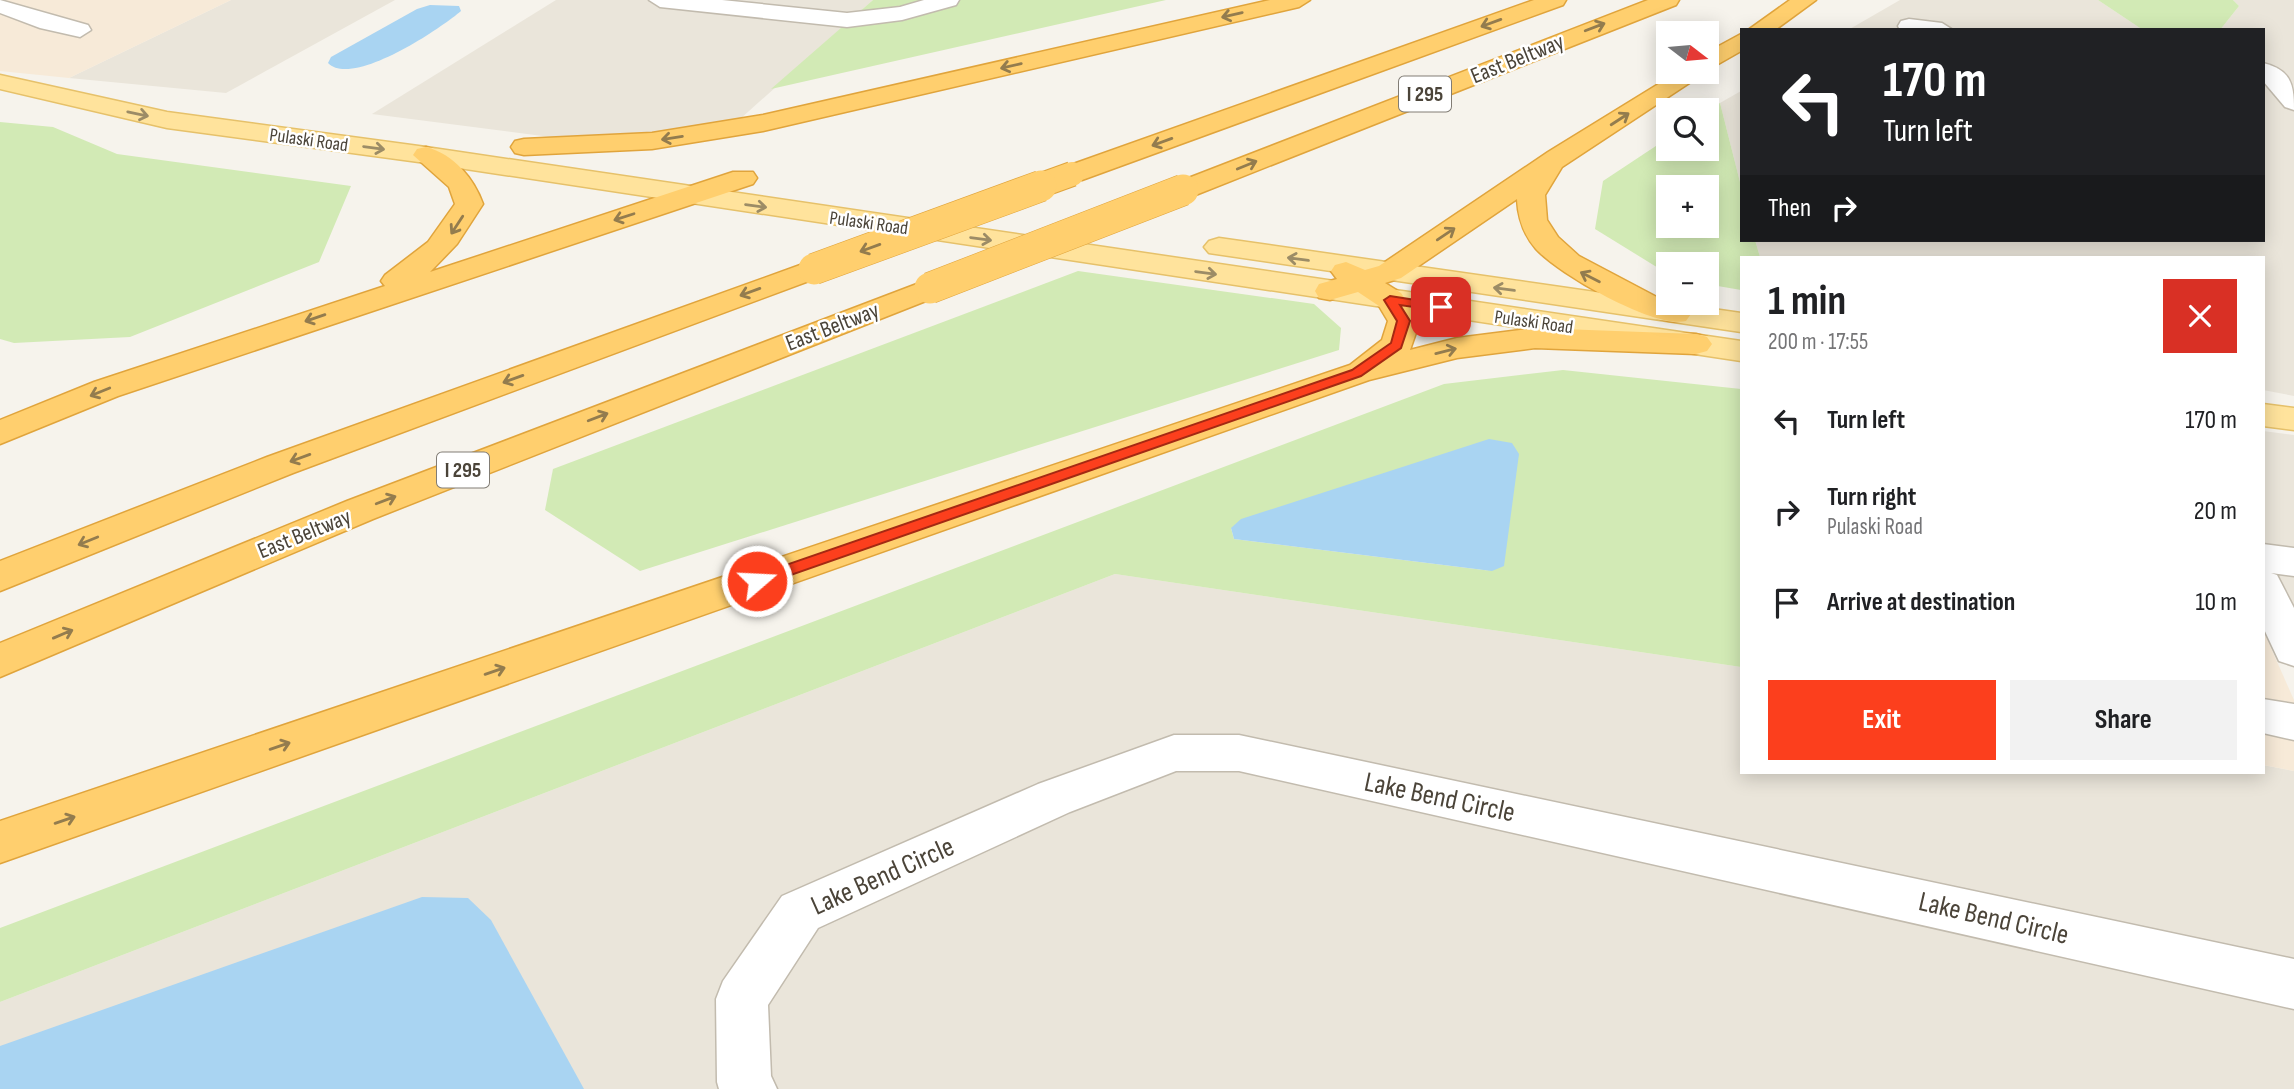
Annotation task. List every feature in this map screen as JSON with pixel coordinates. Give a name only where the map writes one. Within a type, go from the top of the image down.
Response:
[{"type":"highway","points":[[524,147],[652,141],[763,123],[1299,0]]},
{"type":"highway","name":"East Beltway","points":[[0,577],[280,465],[1555,0]]},
{"type":"highway","name":"East Beltway","points":[[0,661],[360,510],[1668,0]]},
{"type":"highway","points":[[1762,28],[1805,0]]},
{"type":"highway","points":[[1719,55],[1740,42]]},
{"type":"highway","points":[[1357,373],[1397,345],[1404,321],[1362,282],[1675,84]]},
{"type":"highway","points":[[702,189],[711,152],[724,141],[763,123]]},
{"type":"highway","points":[[353,305],[418,268],[455,231],[469,204],[462,183],[426,155]]},
{"type":"highway","points":[[1546,167],[1531,196],[1530,207],[1539,232],[1549,245],[1583,274],[1656,306]]},
{"type":"highway","points":[[0,433],[106,390],[353,305],[702,189],[743,178]]},
{"type":"highway","points":[[0,842],[1357,373],[1457,348],[1535,338],[1696,344]]},
{"type":"main road","name":"Pulaski Road","points":[[0,81],[155,96],[524,147],[702,189]]},
{"type":"main road","name":"Pulaski Road","points":[[0,81],[167,120],[702,189],[1362,282],[1656,312]]},
{"type":"main road","name":"Pulaski Road","points":[[743,178],[1362,282],[1740,351]]},
{"type":"main road","name":"Pulaski Road","points":[[1682,315],[1740,323]]},
{"type":"main road","points":[[2265,415],[2294,419]]},
{"type":"street","points":[[660,0],[847,20],[902,13],[948,0]]},
{"type":"street","points":[[0,5],[48,23],[80,30]]},
{"type":"street","points":[[1909,26],[1926,28]]},
{"type":"street","points":[[2265,71],[2275,78],[2294,102]]},
{"type":"street","points":[[2265,558],[2294,562]]},
{"type":"street","points":[[2265,590],[2294,650]]},
{"type":"street","points":[[2265,716],[2294,722]]},
{"type":"street","name":"Lake Bend Circle","points":[[749,1089],[744,1082],[742,999],[800,912],[1054,798],[1174,753],[1239,753],[2294,984]]},
{"type":"shaded area","points":[[0,0],[231,0],[69,78],[0,71]]},
{"type":"shaded area","points":[[231,0],[395,0],[226,93],[69,78]]},
{"type":"shaded area","points":[[556,0],[873,0],[739,120],[684,132],[619,137],[550,137],[372,114]]},
{"type":"shaded area","points":[[1900,0],[2098,0],[2140,28],[1851,28]]},
{"type":"shaded area","points":[[2233,0],[2294,0],[2294,396],[2265,390],[2265,256],[1760,256],[1756,242],[2265,242],[2265,28],[2222,28],[2239,6]]},
{"type":"shaded area","points":[[1740,92],[1740,182],[1720,103]]},
{"type":"shaded area","points":[[2265,431],[2294,435],[2294,607],[2265,548]]},
{"type":"shaded area","points":[[1115,574],[1740,667],[1740,774],[2265,774],[2265,765],[2294,771],[2294,1089],[0,1089],[0,1002]]},
{"type":"shaded area","points":[[2265,635],[2294,700],[2294,771],[2265,765]]},
{"type":"green space","points":[[873,0],[1166,0],[771,89]]},
{"type":"green space","points":[[2098,0],[2233,0],[2239,6],[2222,28],[2140,28]]},
{"type":"green space","points":[[1720,103],[1740,182],[1740,242],[1756,242],[1760,256],[1740,256],[1740,290],[1719,286],[1719,252],[1656,252],[1656,267],[1595,229],[1603,181],[1656,146],[1656,161],[1719,161]]},
{"type":"green space","points":[[0,122],[53,127],[117,154],[351,186],[319,262],[130,337],[14,343],[0,339]]},
{"type":"green space","points":[[1078,271],[1314,304],[1341,328],[1339,350],[640,571],[545,510],[553,469]]},
{"type":"green space","points":[[1563,370],[1740,389],[1740,667],[1115,574],[0,1002],[0,928],[1444,384]],"holes":[[[1231,528],[1492,571],[1234,539]]]},
{"type":"water","points":[[430,5],[459,6],[461,11],[416,42],[375,62],[356,68],[340,69],[328,63],[331,57],[417,9]]},
{"type":"water","points":[[1489,439],[1512,443],[1519,454],[1504,566],[1492,571],[1234,539],[1231,528],[1241,519]]},
{"type":"water","points":[[422,897],[468,898],[491,920],[584,1089],[0,1089],[0,1046]]},
{"type":"route","points":[[757,581],[1357,373],[1397,345],[1404,321],[1390,300],[1441,307]]}]
